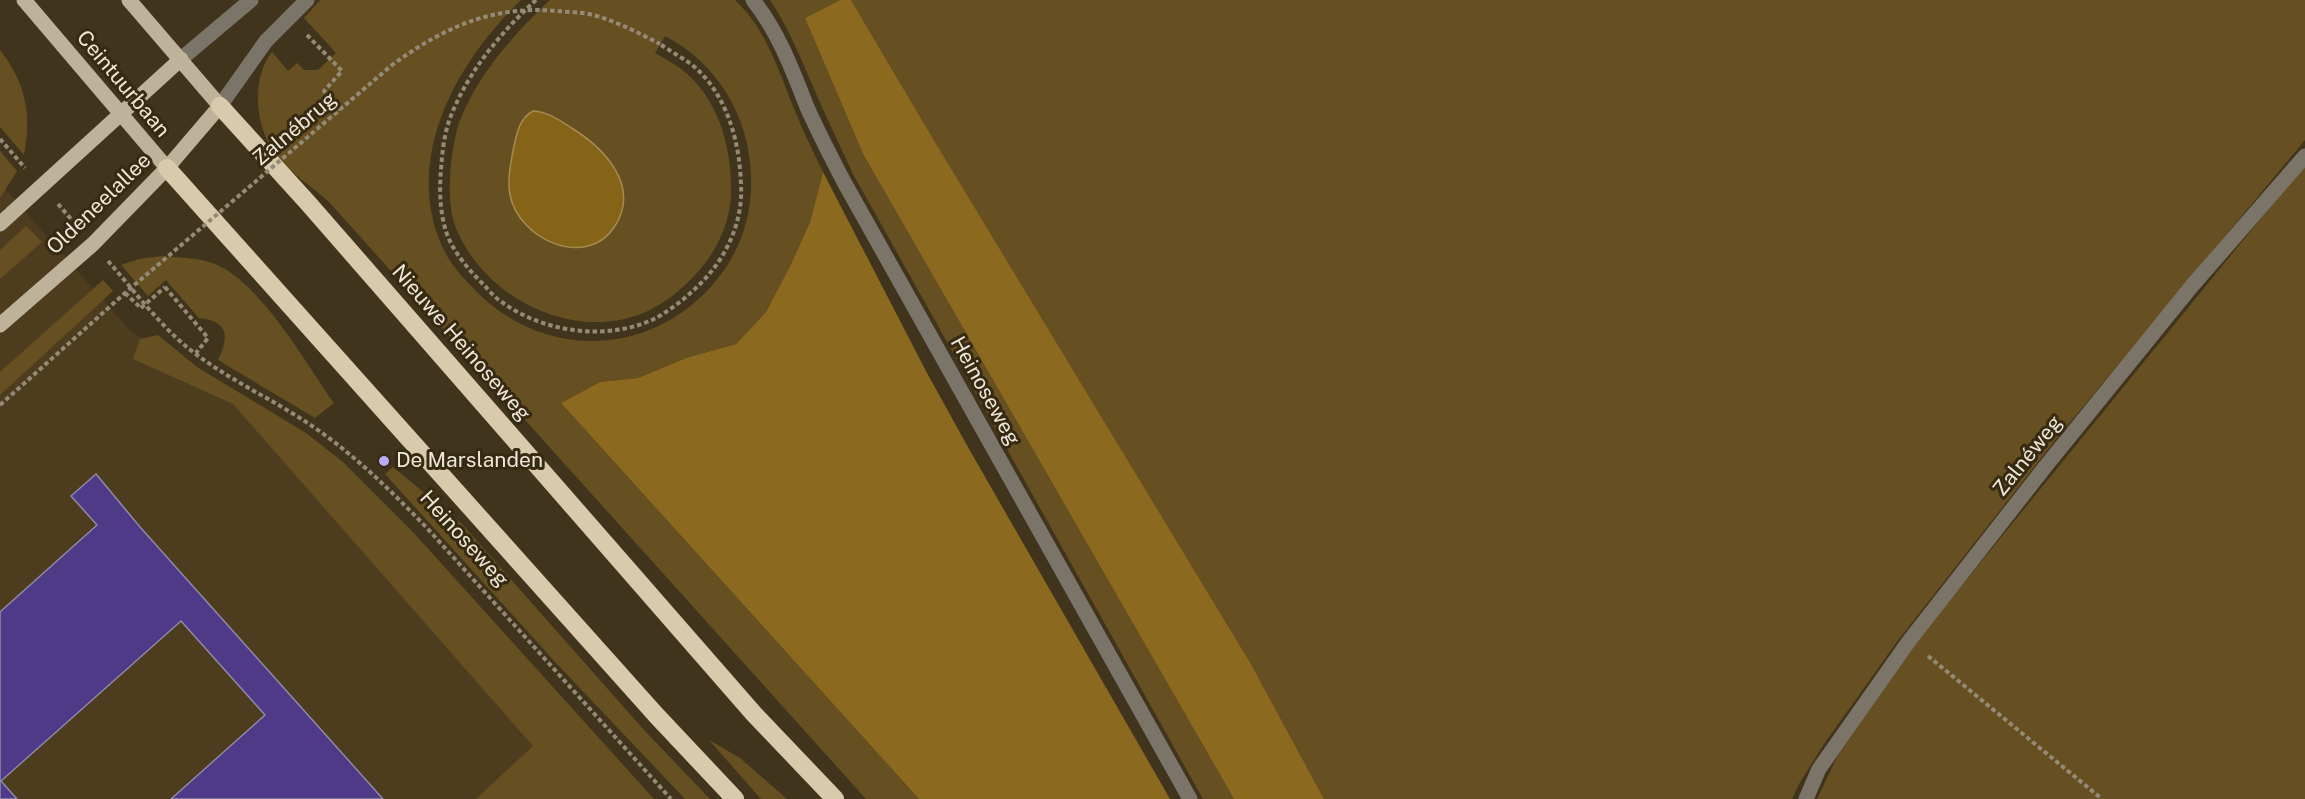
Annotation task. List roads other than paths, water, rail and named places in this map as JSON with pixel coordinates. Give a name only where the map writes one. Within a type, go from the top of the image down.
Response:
[{"type":"highway","name":"Nieuwe Heinoseweg","points":[[220,106],[308,202],[754,714],[836,799]]},
{"type":"highway","points":[[167,168],[656,715],[735,799]]},
{"type":"main road","name":"Ceintuurbaan","points":[[24,0],[167,168]]},
{"type":"main road","points":[[129,0],[220,106]]},
{"type":"main road","points":[[0,224],[181,59]]},
{"type":"main road","name":"Oldeneelallee","points":[[0,325],[93,244],[167,168],[220,106]]},
{"type":"street","points":[[181,59],[251,0]]},
{"type":"street","points":[[220,106],[266,41],[307,0]]},
{"type":"street","name":"Heinoseweg","points":[[753,0],[780,40],[812,118],[844,182],[1190,799]]},
{"type":"street","name":"Zalnéweg","points":[[1806,799],[1819,769],[1909,641],[2045,467],[2191,287],[2305,156]]},
{"type":"place","name":"De Marslanden","points":[[384,461]]}]
